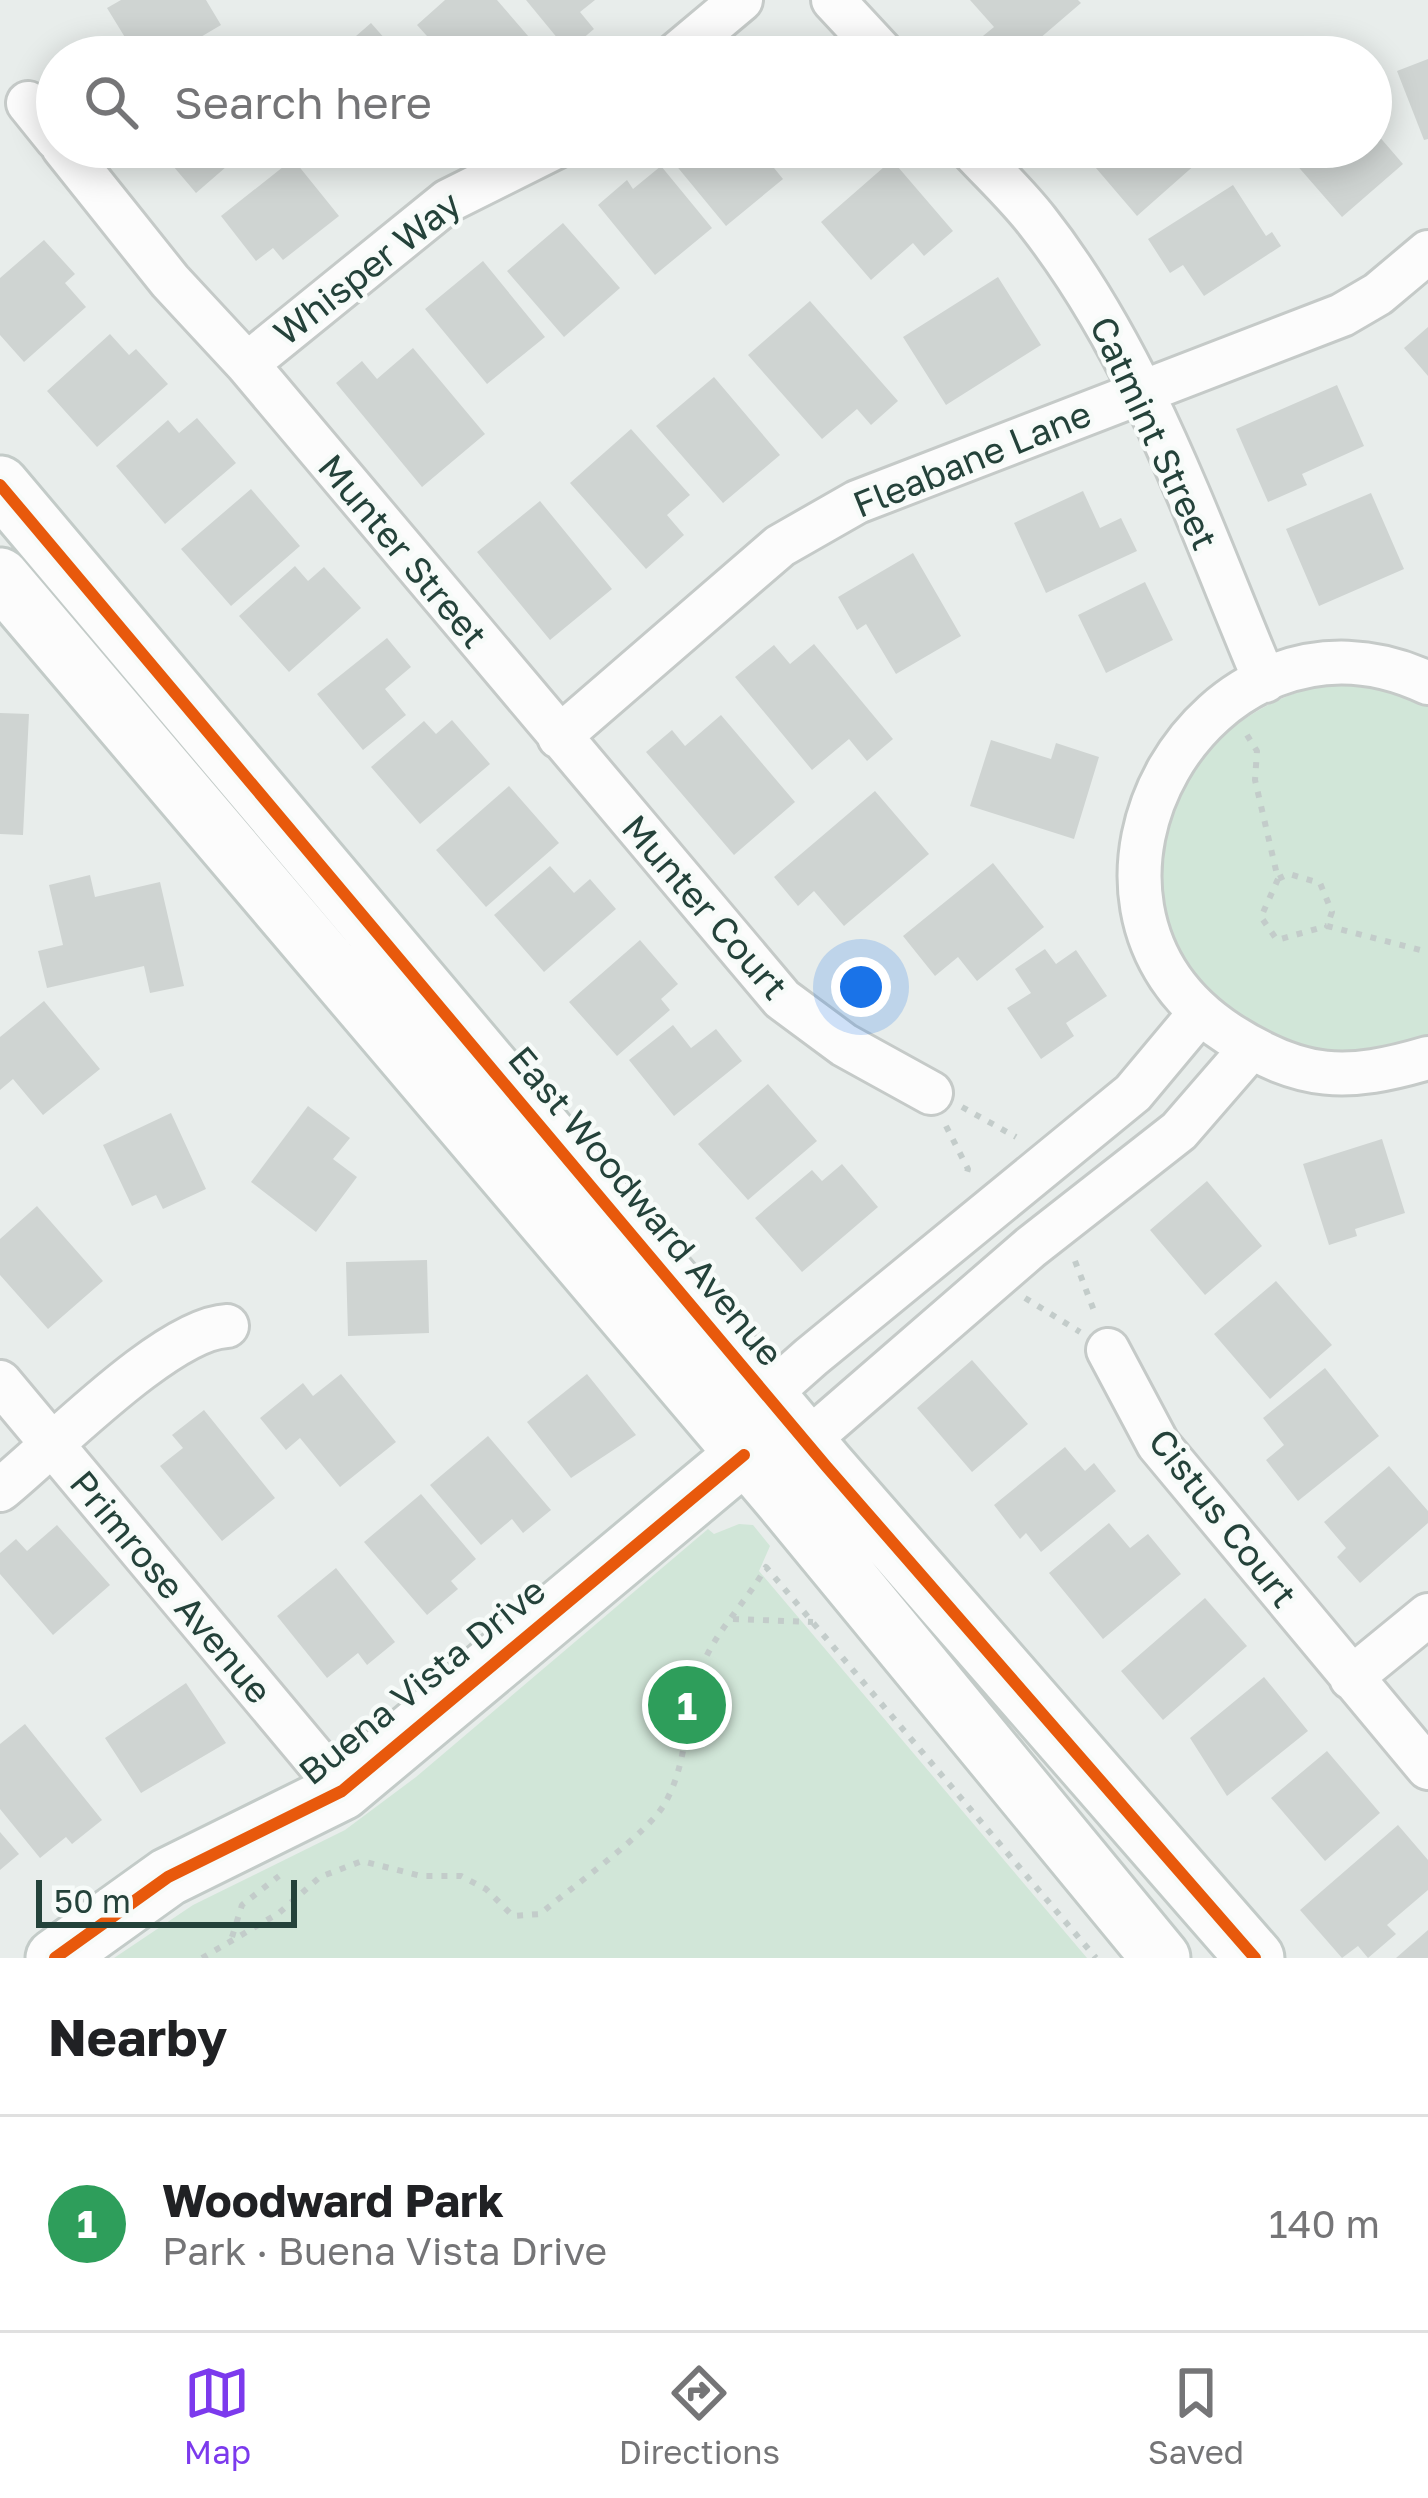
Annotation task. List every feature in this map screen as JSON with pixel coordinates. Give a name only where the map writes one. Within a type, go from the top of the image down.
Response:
[{"type":"street","points":[[698,36],[741,0]]},
{"type":"street","points":[[833,0],[866,36]]},
{"type":"street","points":[[28,104],[36,114]]},
{"type":"street","points":[[80,168],[170,281],[247,364]]},
{"type":"street","name":"Whisper Way","points":[[247,364],[448,200],[513,168]]},
{"type":"street","name":"Catmint Street","points":[[988,168],[1037,221],[1102,317],[1142,393],[1265,681]]},
{"type":"street","name":"Fleabane Lane","points":[[559,737],[780,546],[857,502],[1342,315],[1378,294],[1428,252]]},
{"type":"street","name":"Munter Street","points":[[247,364],[559,737]]},
{"type":"street","name":"East Woodward Avenue","points":[[0,485],[806,1442],[1255,1958]]},
{"type":"street","points":[[0,577],[744,1455],[1161,1958]]},
{"type":"street","points":[[1428,682],[1352,663],[1300,668],[1226,703],[1174,753],[1154,790],[1141,844],[1141,901],[1155,949],[1199,1014],[1273,1063],[1334,1076],[1373,1074],[1428,1058]]},
{"type":"street","name":"Munter Court","points":[[559,737],[782,999],[844,1045],[931,1093]]},
{"type":"street","name":"Buena Vista Drive","points":[[744,1455],[767,1396],[973,1220],[1133,1093],[1199,1014]]},
{"type":"street","name":"Buena Vista Drive","points":[[56,1958],[168,1877],[343,1791],[744,1455],[806,1442],[1071,1214],[1179,1131],[1251,1048]]},
{"type":"street","points":[[0,1490],[148,1363],[191,1334],[227,1326]]},
{"type":"street","name":"Cistus Court","points":[[1108,1350],[1158,1444],[1428,1768]]},
{"type":"street","name":"Primrose Avenue","points":[[0,1382],[343,1791]]},
{"type":"street","points":[[1351,1678],[1428,1615]]},
{"type":"path","points":[[1226,703],[1257,751],[1255,780],[1277,878],[1261,917],[1277,940],[1327,926],[1428,952]]},
{"type":"path","points":[[1277,878],[1289,874],[1320,883],[1332,911],[1327,926]]},
{"type":"path","points":[[931,1093],[995,1121],[1012,1138],[1041,1134],[1057,1152]]},
{"type":"path","points":[[931,1093],[968,1169],[960,1201],[973,1220]]},
{"type":"path","points":[[1071,1214],[1084,1238],[1075,1260],[1108,1350]]},
{"type":"path","points":[[984,1287],[998,1301],[1028,1298],[1108,1350]]},
{"type":"path","points":[[202,1958],[279,1913],[320,1877],[362,1861],[421,1876],[461,1876],[486,1889],[513,1916],[540,1914],[663,1808],[681,1766],[698,1674],[712,1642],[766,1568],[1096,1958]]},
{"type":"path","points":[[733,1619],[813,1622]]},
{"type":"path","points":[[232,1937],[242,1905],[288,1870]]},
{"type":"green space","points":[[1323,685],[1370,685],[1428,703],[1428,1040],[1366,1058],[1328,1057],[1294,1049],[1231,1012],[1190,968],[1167,920],[1160,870],[1168,822],[1189,776],[1223,736],[1268,705]]},
{"type":"green space","points":[[739,1524],[753,1525],[770,1546],[759,1571],[1087,1958],[114,1958],[193,1905],[345,1830],[416,1777],[708,1529],[714,1534]]},
{"type":"building","points":[[121,0],[206,0],[221,25],[202,36],[124,36],[107,8]]},
{"type":"building","points":[[445,0],[497,0],[528,36],[427,36],[417,25]]},
{"type":"building","points":[[526,0],[595,0],[580,12],[594,29],[586,36],[556,36]]},
{"type":"building","points":[[970,0],[1081,3],[1042,36],[983,36],[994,27]]},
{"type":"building","points":[[371,23],[382,36],[356,36]]},
{"type":"building","points":[[1428,59],[1428,139],[1424,140],[1397,71]]},
{"type":"building","points":[[1392,151],[1403,164],[1342,217],[1299,168],[1392,168]]},
{"type":"building","points":[[175,168],[225,168],[196,193]]},
{"type":"building","points":[[282,168],[300,168],[339,216],[283,260],[273,248],[256,261],[221,216]]},
{"type":"building","points":[[663,168],[712,228],[655,275],[598,205],[627,180],[633,189]]},
{"type":"building","points":[[678,168],[774,168],[783,179],[726,226]]},
{"type":"building","points":[[883,168],[899,168],[953,231],[924,256],[913,243],[871,280],[821,222]]},
{"type":"building","points":[[1096,168],[1191,168],[1137,216]]},
{"type":"building","points":[[1233,185],[1266,236],[1272,232],[1281,246],[1204,296],[1183,265],[1170,273],[1148,239]]},
{"type":"building","points":[[563,223],[620,288],[564,337],[507,271]]},
{"type":"building","points":[[44,240],[75,274],[65,283],[86,307],[24,362],[0,335],[0,278]]},
{"type":"building","points":[[483,261],[545,337],[487,384],[425,309]]},
{"type":"building","points":[[998,277],[1041,345],[946,405],[903,337]]},
{"type":"building","points":[[810,301],[898,401],[871,425],[857,409],[822,439],[748,355]]},
{"type":"building","points":[[1428,327],[1428,376],[1404,348]]},
{"type":"building","points":[[110,334],[129,355],[136,349],[168,384],[97,447],[47,391]]},
{"type":"building","points":[[413,348],[485,434],[422,487],[336,383],[362,361],[377,379]]},
{"type":"building","points":[[714,377],[780,455],[723,503],[656,426]]},
{"type":"building","points":[[1337,385],[1364,446],[1302,474],[1307,485],[1268,502],[1236,429]]},
{"type":"building","points":[[197,418],[236,463],[165,524],[116,466],[168,420],[179,433]]},
{"type":"building","points":[[631,429],[690,495],[667,515],[684,535],[646,569],[570,483]]},
{"type":"building","points":[[251,489],[300,546],[231,606],[181,549]]},
{"type":"building","points":[[1083,491],[1100,528],[1121,518],[1137,551],[1046,593],[1014,523]]},
{"type":"building","points":[[1371,493],[1404,569],[1319,606],[1286,529]]},
{"type":"building","points":[[540,501],[612,589],[550,640],[477,552]]},
{"type":"building","points":[[913,553],[961,636],[896,674],[866,624],[857,630],[838,597]]},
{"type":"building","points":[[295,566],[308,581],[324,567],[361,608],[289,672],[239,616]]},
{"type":"building","points":[[1145,582],[1173,640],[1106,673],[1078,615]]},
{"type":"building","points":[[387,638],[411,667],[385,689],[406,715],[363,750],[317,694]]},
{"type":"building","points":[[814,644],[893,739],[867,761],[849,739],[812,770],[735,677],[774,645],[790,664]]},
{"type":"building","points":[[0,713],[29,714],[23,835],[0,834]]},
{"type":"building","points":[[721,715],[795,802],[734,855],[646,752],[672,730],[685,746]]},
{"type":"building","points":[[452,720],[490,764],[420,824],[371,767],[424,721],[436,734]]},
{"type":"building","points":[[991,740],[1051,759],[1056,743],[1099,757],[1074,839],[970,806]]},
{"type":"building","points":[[509,786],[559,843],[486,907],[436,850]]},
{"type":"building","points":[[875,791],[929,854],[844,926],[814,891],[798,906],[774,877]]},
{"type":"building","points":[[993,863],[1044,927],[977,981],[958,957],[935,976],[903,936]]},
{"type":"building","points":[[550,866],[574,893],[590,879],[616,909],[544,972],[494,915]]},
{"type":"building","points":[[90,875],[95,897],[160,882],[184,986],[150,993],[144,966],[47,988],[38,951],[63,945],[49,885]]},
{"type":"building","points":[[640,940],[678,984],[661,999],[670,1010],[617,1056],[569,1002]]},
{"type":"building","points":[[1045,949],[1056,964],[1076,950],[1107,996],[1066,1023],[1074,1036],[1041,1059],[1007,1008],[1031,993],[1015,969]]},
{"type":"building","points":[[44,1001],[100,1069],[43,1115],[13,1079],[0,1090],[0,1037]]},
{"type":"building","points":[[673,1025],[691,1048],[716,1029],[742,1061],[674,1116],[629,1060]]},
{"type":"building","points":[[768,1084],[817,1141],[748,1200],[698,1144]]},
{"type":"building","points":[[308,1106],[350,1138],[333,1159],[357,1177],[316,1232],[251,1182]]},
{"type":"building","points":[[171,1113],[206,1189],[163,1209],[156,1195],[132,1206],[103,1145]]},
{"type":"building","points":[[1382,1139],[1405,1213],[1355,1229],[1357,1236],[1329,1245],[1303,1164]]},
{"type":"building","points":[[842,1164],[878,1207],[802,1272],[755,1218],[812,1170],[822,1181]]},
{"type":"building","points":[[1207,1181],[1262,1246],[1205,1295],[1150,1230]]},
{"type":"building","points":[[37,1206],[103,1281],[48,1329],[0,1275],[0,1239]]},
{"type":"building","points":[[427,1260],[429,1333],[348,1336],[346,1262]]},
{"type":"building","points":[[1276,1281],[1332,1345],[1270,1399],[1214,1334]]},
{"type":"building","points":[[972,1360],[1028,1424],[972,1472],[917,1408]]},
{"type":"building","points":[[1325,1368],[1379,1436],[1298,1501],[1266,1460],[1284,1445],[1263,1418]]},
{"type":"building","points":[[341,1374],[396,1442],[340,1487],[300,1438],[286,1450],[260,1418],[303,1383],[313,1396]]},
{"type":"building","points":[[587,1374],[636,1435],[571,1478],[527,1422]]},
{"type":"building","points":[[204,1410],[275,1498],[222,1541],[160,1466],[183,1448],[172,1435]]},
{"type":"building","points":[[488,1436],[551,1510],[523,1533],[512,1519],[481,1545],[430,1485]]},
{"type":"building","points":[[1065,1447],[1085,1471],[1094,1463],[1116,1491],[1041,1552],[1026,1533],[1020,1539],[994,1505]]},
{"type":"building","points":[[1389,1466],[1428,1511],[1428,1523],[1360,1583],[1337,1557],[1346,1548],[1324,1522]]},
{"type":"building","points":[[421,1494],[476,1559],[451,1581],[458,1589],[427,1615],[364,1542]]},
{"type":"building","points":[[1109,1523],[1130,1548],[1148,1534],[1181,1574],[1103,1639],[1049,1573]]},
{"type":"building","points":[[57,1525],[110,1585],[53,1635],[0,1574],[0,1553],[16,1539],[27,1551]]},
{"type":"building","points":[[336,1568],[395,1642],[367,1665],[358,1653],[327,1678],[277,1616]]},
{"type":"building","points":[[1205,1598],[1247,1646],[1163,1720],[1121,1671]]},
{"type":"building","points":[[1264,1677],[1308,1731],[1227,1796],[1190,1738]]},
{"type":"building","points":[[186,1683],[226,1743],[141,1793],[105,1738]]},
{"type":"building","points":[[25,1724],[102,1820],[72,1844],[66,1837],[40,1858],[0,1809],[0,1744]]},
{"type":"building","points":[[1327,1751],[1380,1813],[1325,1861],[1271,1798]]},
{"type":"building","points":[[1398,1825],[1428,1860],[1428,1890],[1387,1925],[1396,1934],[1368,1958],[1358,1946],[1342,1958],[1300,1910]]},
{"type":"building","points":[[0,1832],[19,1854],[0,1870]]},
{"type":"building","points":[[1428,1930],[1428,1958],[1396,1958]]},
{"type":"cycle path","points":[[0,485],[826,1466],[1255,1958]]},
{"type":"cycle path","points":[[55,1958],[168,1877],[342,1791],[744,1455]]},
{"type":"place","name":"Woodward Park","points":[[687,1705]]}]
